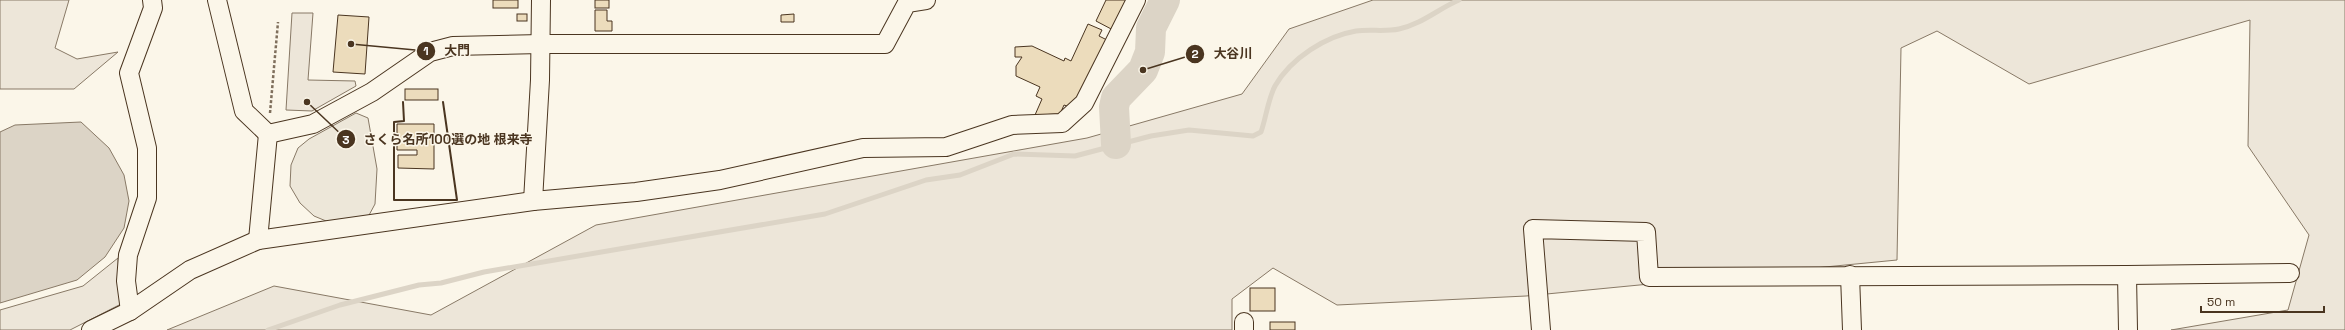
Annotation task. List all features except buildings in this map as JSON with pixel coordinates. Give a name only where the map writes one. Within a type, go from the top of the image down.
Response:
[{"type":"street","points":[[130,311],[126,282],[128,255],[147,198],[147,148],[129,73],[153,8],[152,0]]},
{"type":"street","points":[[217,0],[244,111],[268,134]]},
{"type":"street","points":[[533,201],[541,0]]},
{"type":"street","points":[[268,134],[313,124],[372,92],[430,52],[452,46],[540,44],[885,44],[907,3],[926,0]]},
{"type":"street","points":[[91,330],[130,311],[190,270],[258,240],[533,201],[636,192],[720,180],[863,148],[946,147],[1012,125],[1062,123],[1084,103],[1136,0]]},
{"type":"street","points":[[258,240],[268,134]]},
{"type":"street","points":[[1540,330],[1533,229],[1646,232],[1649,276],[2127,276],[2290,273]]},
{"type":"street","points":[[1850,276],[1852,330]]},
{"type":"street","points":[[2127,276],[2128,330]]},
{"type":"path","points":[[268,134],[278,22]]},
{"type":"shaded area","points":[[0,0],[69,0],[55,48],[77,59],[118,52],[74,89],[0,89]]},
{"type":"shaded area","points":[[1373,0],[2345,0],[2345,330],[2171,330],[2288,310],[2309,235],[2248,146],[2250,20],[2029,84],[1937,31],[1901,48],[1897,260],[1526,296],[1337,305],[1273,268],[1232,299],[1232,330],[167,330],[274,286],[431,315],[596,225],[1087,138],[1242,94],[1289,29]]},
{"type":"shaded area","points":[[292,13],[313,13],[308,80],[355,81],[356,86],[312,111],[286,110]]},
{"type":"shaded area","points":[[356,113],[368,118],[377,169],[375,204],[368,217],[331,223],[314,216],[300,203],[290,186],[291,165],[298,148],[309,139]]},
{"type":"shaded area","points":[[81,122],[109,148],[124,175],[129,201],[124,228],[105,257],[77,280],[0,303],[0,132],[15,125]]},
{"type":"shaded area","points":[[118,258],[121,304],[70,330],[0,330],[0,310],[83,286]]},
{"type":"waterway","points":[[1116,144],[1114,107],[1116,98],[1143,70],[1150,52],[1151,28],[1165,0]]},
{"type":"waterway","points":[[268,330],[340,305],[419,285],[441,283],[484,272],[825,214],[926,180],[960,175],[1014,154],[1075,156],[1151,136],[1189,130],[1253,136],[1261,132],[1275,86],[1290,66],[1310,50],[1333,38],[1356,31],[1394,30],[1407,27],[1459,0]]},
{"type":"wall","points":[[403,102],[404,121],[394,122],[394,200],[457,200],[443,102]]},
{"type":"place","name":"大門","points":[[351,44]]},
{"type":"place","name":"大谷川","points":[[1143,70]]},
{"type":"place","name":"さくら名所100選の地 根来寺","points":[[307,102]]}]
